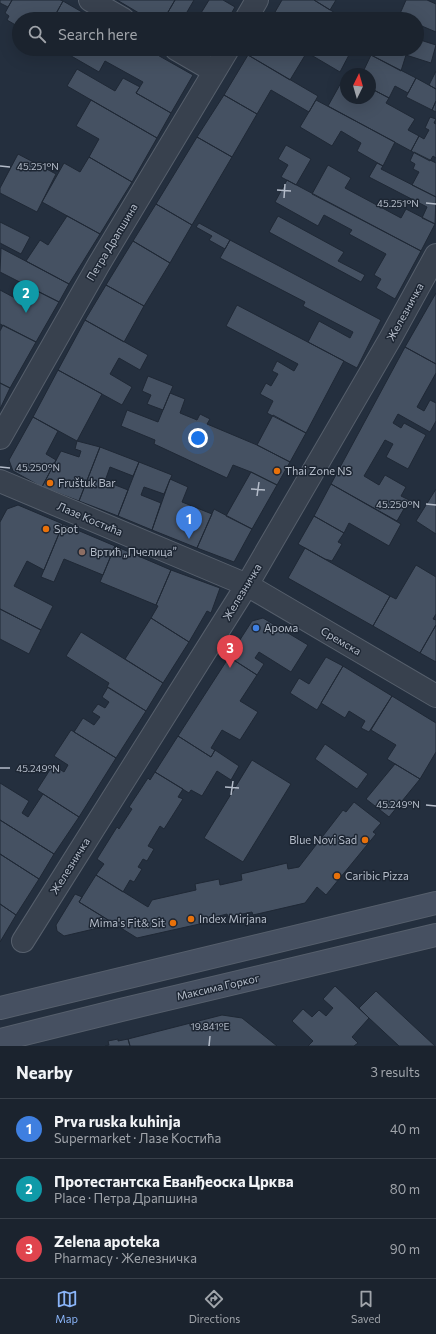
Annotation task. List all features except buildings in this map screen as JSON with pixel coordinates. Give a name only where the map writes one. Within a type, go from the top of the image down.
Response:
[{"type":"street","points":[[90,0],[111,12]]},
{"type":"street","points":[[250,12],[257,0]]},
{"type":"street","points":[[188,56],[214,71]]},
{"type":"street","name":"Петра Драпшина","points":[[0,438],[99,264],[224,56]]},
{"type":"street","name":"Железничка","points":[[23,941],[247,585],[390,339],[436,256]]},
{"type":"street","name":"Лазе Костића","points":[[2,487],[247,585]]},
{"type":"street","name":"Сремска","points":[[247,585],[436,696]]},
{"type":"street","points":[[0,1008],[436,903]]},
{"type":"street","name":"Максима Горког","points":[[0,1040],[436,934]]},
{"type":"place","name":"Протестантска Еванђеоска Црква","points":[[26,313]]},
{"type":"place","name":"Thai Zone NS","points":[[277,471]]},
{"type":"place","name":"Fruštuk Bar","points":[[50,483]]},
{"type":"place","name":"Spot","points":[[46,529]]},
{"type":"place","name":"Prva ruska kuhinja","points":[[189,539]]},
{"type":"place","name":"Вртић „Пчелица”","points":[[82,552]]},
{"type":"place","name":"Арома","points":[[256,628]]},
{"type":"place","name":"Zelena apoteka","points":[[230,668]]},
{"type":"place","name":"Blue Novi Sad","points":[[365,840]]},
{"type":"place","name":"Caribic Pizza","points":[[337,876]]},
{"type":"place","name":"Index Mirjana","points":[[191,919]]},
{"type":"place","name":"Mima's Fit& Sit","points":[[173,923]]}]
